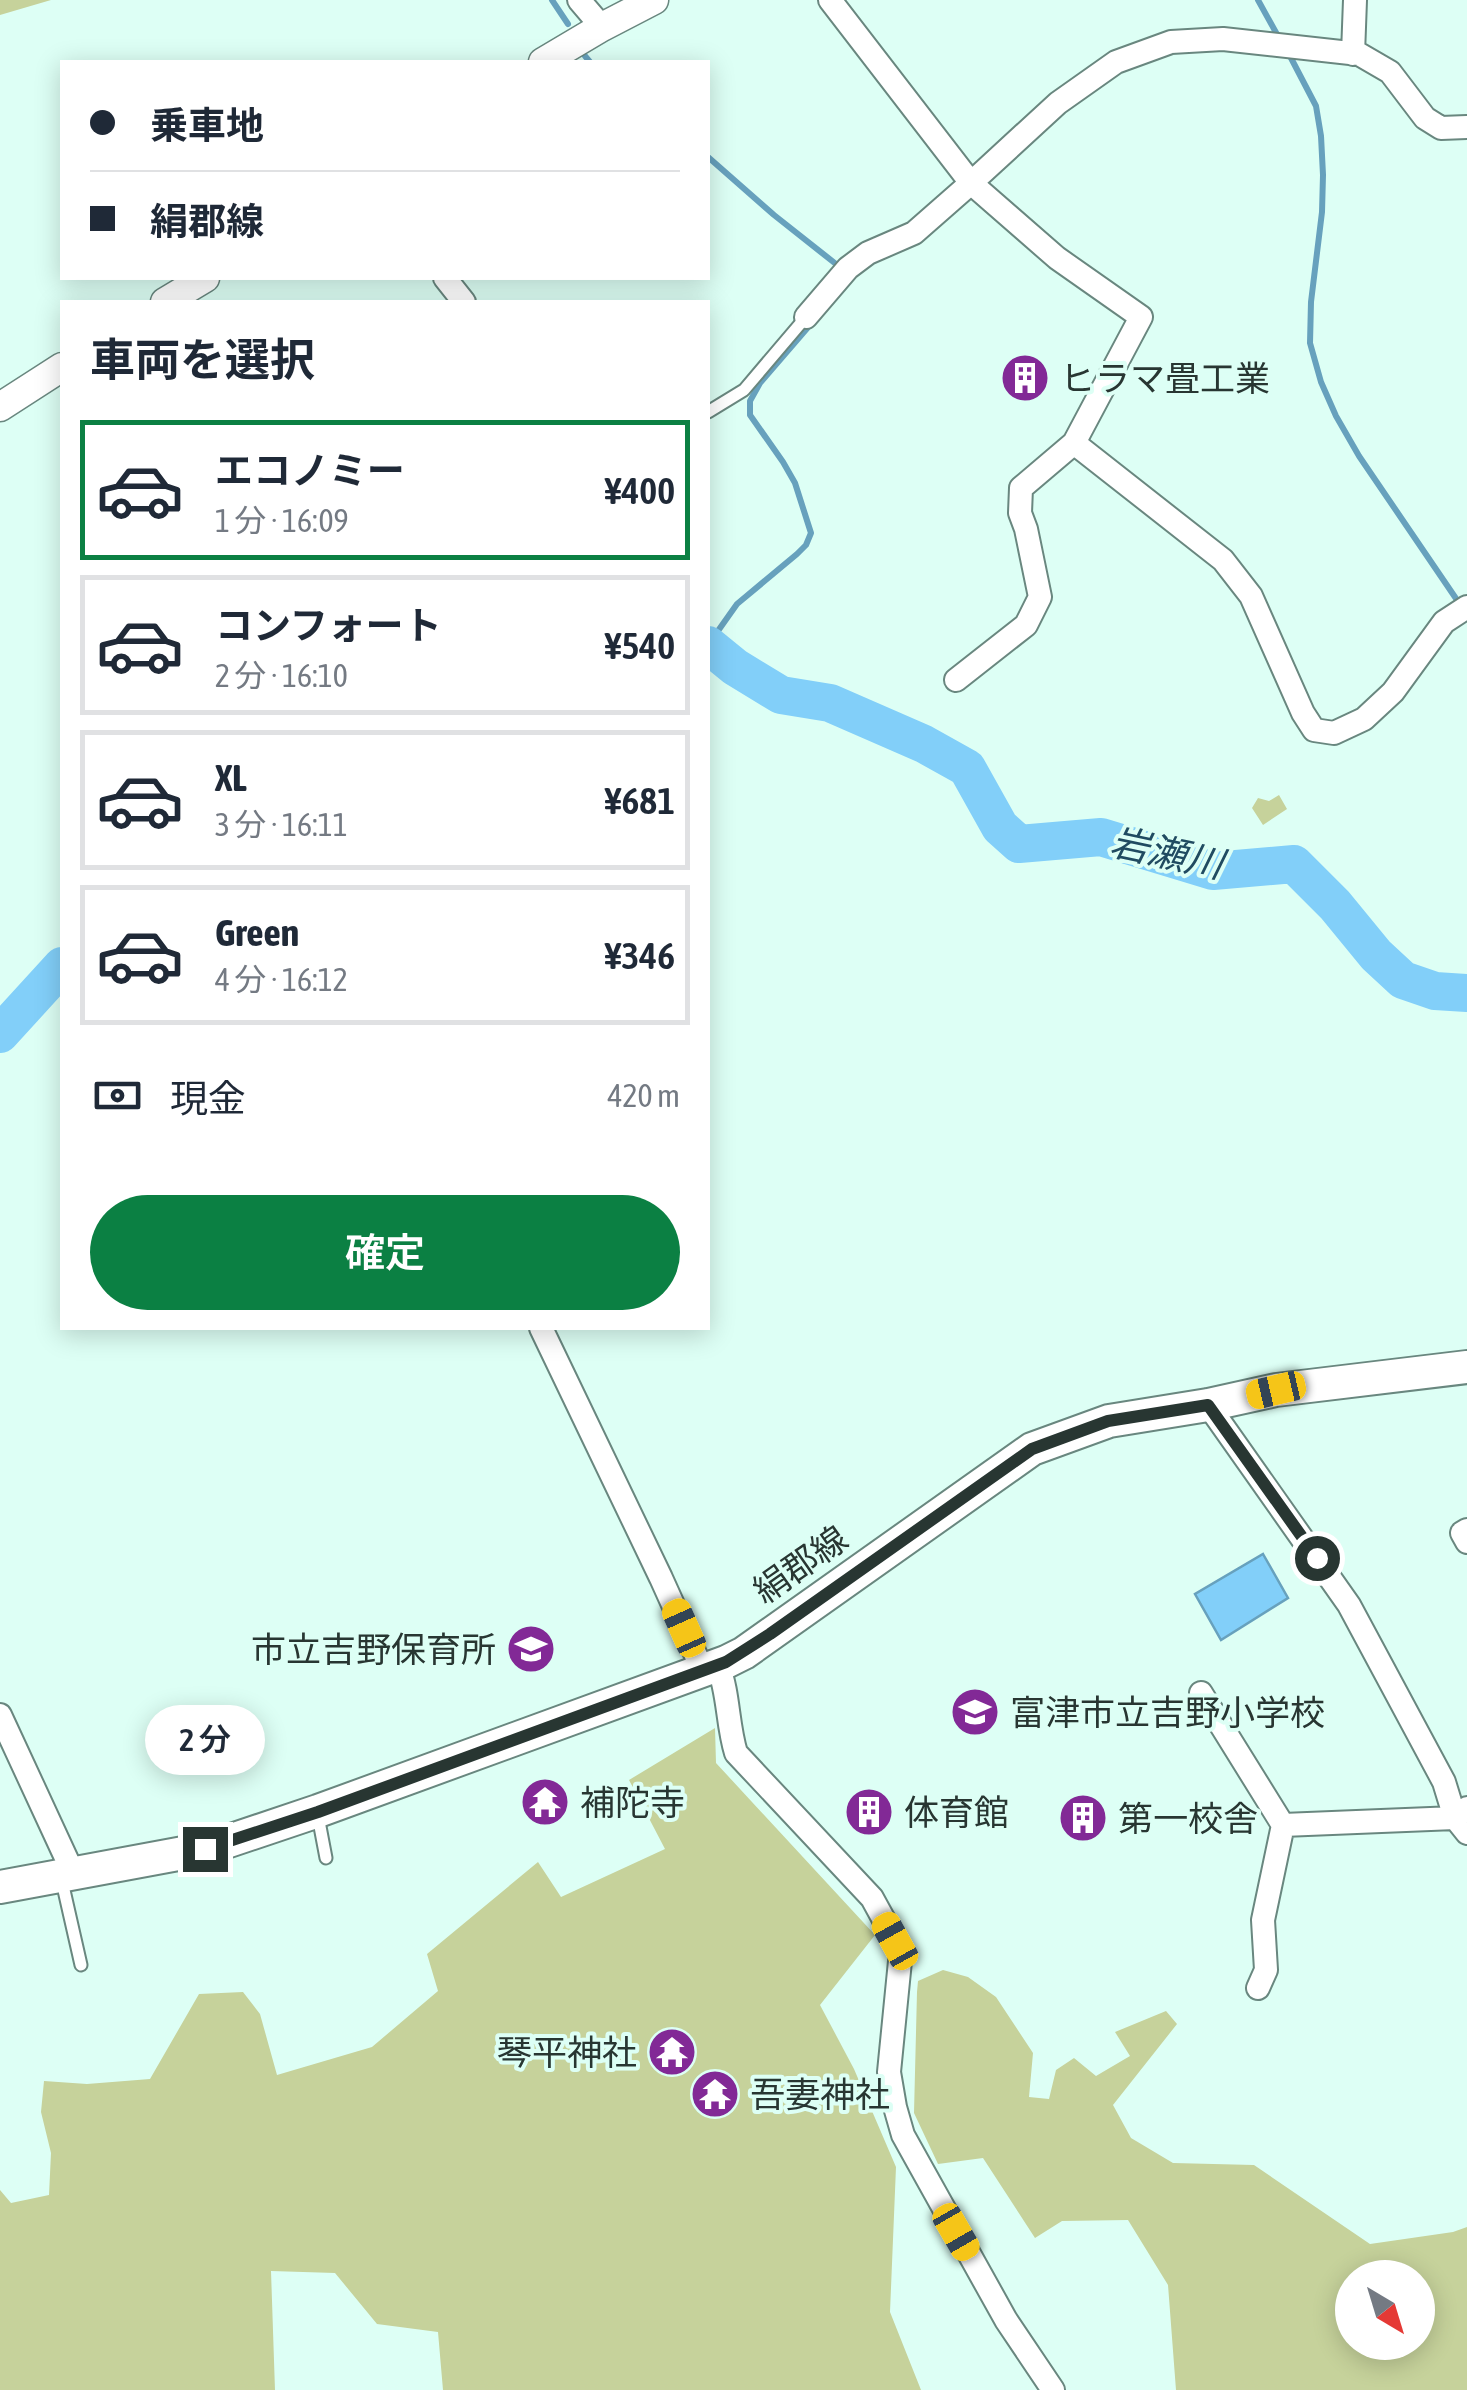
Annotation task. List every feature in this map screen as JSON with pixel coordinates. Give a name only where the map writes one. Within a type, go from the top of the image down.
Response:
[{"type":"main road","name":"絹郡線","points":[[0,1887],[205,1849],[318,1812],[711,1668],[744,1653],[1032,1449],[1108,1421],[1276,1390],[1467,1367]]},
{"type":"street","points":[[579,0],[602,27]]},
{"type":"street","points":[[546,60],[654,0]]},
{"type":"street","points":[[830,0],[971,183],[1058,258],[1140,317],[1074,443],[1022,488],[1020,513],[1040,598],[1026,625],[956,680]]},
{"type":"street","points":[[1354,54],[1355,0]]},
{"type":"street","points":[[806,317],[842,275],[868,253],[914,233],[1058,103],[1116,62],[1171,42],[1223,39],[1359,54],[1390,72],[1425,118],[1441,128],[1467,127]]},
{"type":"street","points":[[168,300],[201,280]]},
{"type":"street","points":[[447,280],[462,300]]},
{"type":"street","points":[[0,407],[60,368]]},
{"type":"street","points":[[1074,443],[1223,560],[1252,596],[1314,730],[1334,733],[1364,719],[1392,692],[1444,622],[1462,611]]},
{"type":"street","points":[[542,1330],[662,1578],[725,1689],[729,1732],[736,1753],[872,1898],[901,1951],[889,2072],[903,2135],[1006,2320],[1053,2390]]},
{"type":"street","points":[[1208,1405],[1349,1605],[1463,1820],[1283,1825]]},
{"type":"street","points":[[1467,1530],[1462,1533],[1467,1542]]},
{"type":"street","points":[[1201,1693],[1283,1825],[1263,1920],[1266,1970],[1258,1988]]},
{"type":"street","points":[[0,1715],[68,1876]]},
{"type":"lane","points":[[710,411],[744,390],[806,317]]},
{"type":"lane","points":[[318,1812],[326,1858]]},
{"type":"lane","points":[[68,1876],[82,1965]]},
{"type":"green space","points":[[0,0],[51,0],[0,15]]},
{"type":"green space","points":[[1279,795],[1287,809],[1263,825],[1252,808],[1258,798],[1269,801]]},
{"type":"green space","points":[[715,1728],[716,1763],[875,1935],[820,2005],[854,2069],[896,2167],[890,2312],[921,2390],[443,2390],[438,2332],[377,2324],[335,2273],[271,2271],[275,2390],[0,2390],[0,2190],[11,2203],[49,2195],[51,2153],[41,2112],[44,2081],[87,2084],[150,2079],[199,1994],[243,1992],[260,2014],[277,2075],[372,2047],[438,1991],[427,1954],[538,1862],[561,1897],[665,1849],[629,1780]]},
{"type":"green space","points":[[943,1970],[968,1977],[996,1997],[1033,2053],[1029,2097],[1049,2099],[1056,2070],[1074,2058],[1096,2076],[1130,2056],[1115,2032],[1166,2011],[1177,2024],[1113,2105],[1131,2138],[1173,2163],[1254,2165],[1370,2244],[1467,2227],[1467,2390],[1176,2390],[1168,2285],[1128,2220],[1062,2221],[1035,2238],[983,2158],[938,2164],[914,2113],[918,1981]]},
{"type":"water","points":[[1263,1554],[1288,1598],[1221,1640],[1195,1594]]},
{"type":"waterway","points":[[552,0],[568,24]]},
{"type":"waterway","points":[[1258,0],[1279,38]]},
{"type":"waterway","points":[[585,56],[588,60]]},
{"type":"waterway","points":[[1291,58],[1316,106],[1321,136],[1322,212],[1310,343],[1321,382],[1359,456],[1457,600]]},
{"type":"waterway","points":[[710,159],[841,268]]},
{"type":"waterway","points":[[710,642],[737,604],[797,554],[811,533],[795,483],[750,415],[750,401],[760,383],[810,325]]},
{"type":"waterway","name":"岩瀬川","points":[[710,647],[781,695],[830,703],[924,744],[967,768],[1000,827],[1019,844],[1101,837],[1213,871],[1294,864],[1403,980],[1435,991],[1467,993]]},
{"type":"waterway","name":"岩瀬川","points":[[0,1034],[60,968]]},
{"type":"place","name":"ヒラマ畳工業","points":[[1025,378]]},
{"type":"place","name":"市立吉野保育所","points":[[531,1649]]},
{"type":"place","name":"富津市立吉野小学校","points":[[975,1712]]},
{"type":"place","name":"補陀寺","points":[[545,1802]]},
{"type":"place","name":"体育館","points":[[869,1812]]},
{"type":"place","name":"第一校舎","points":[[1083,1818]]},
{"type":"place","name":"琴平神社","points":[[672,2052]]},
{"type":"place","name":"吾妻神社","points":[[715,2094]]},
{"type":"route","points":[[205,1849],[318,1812],[726,1662],[1032,1449],[1108,1421],[1208,1405],[1317,1558]]}]
